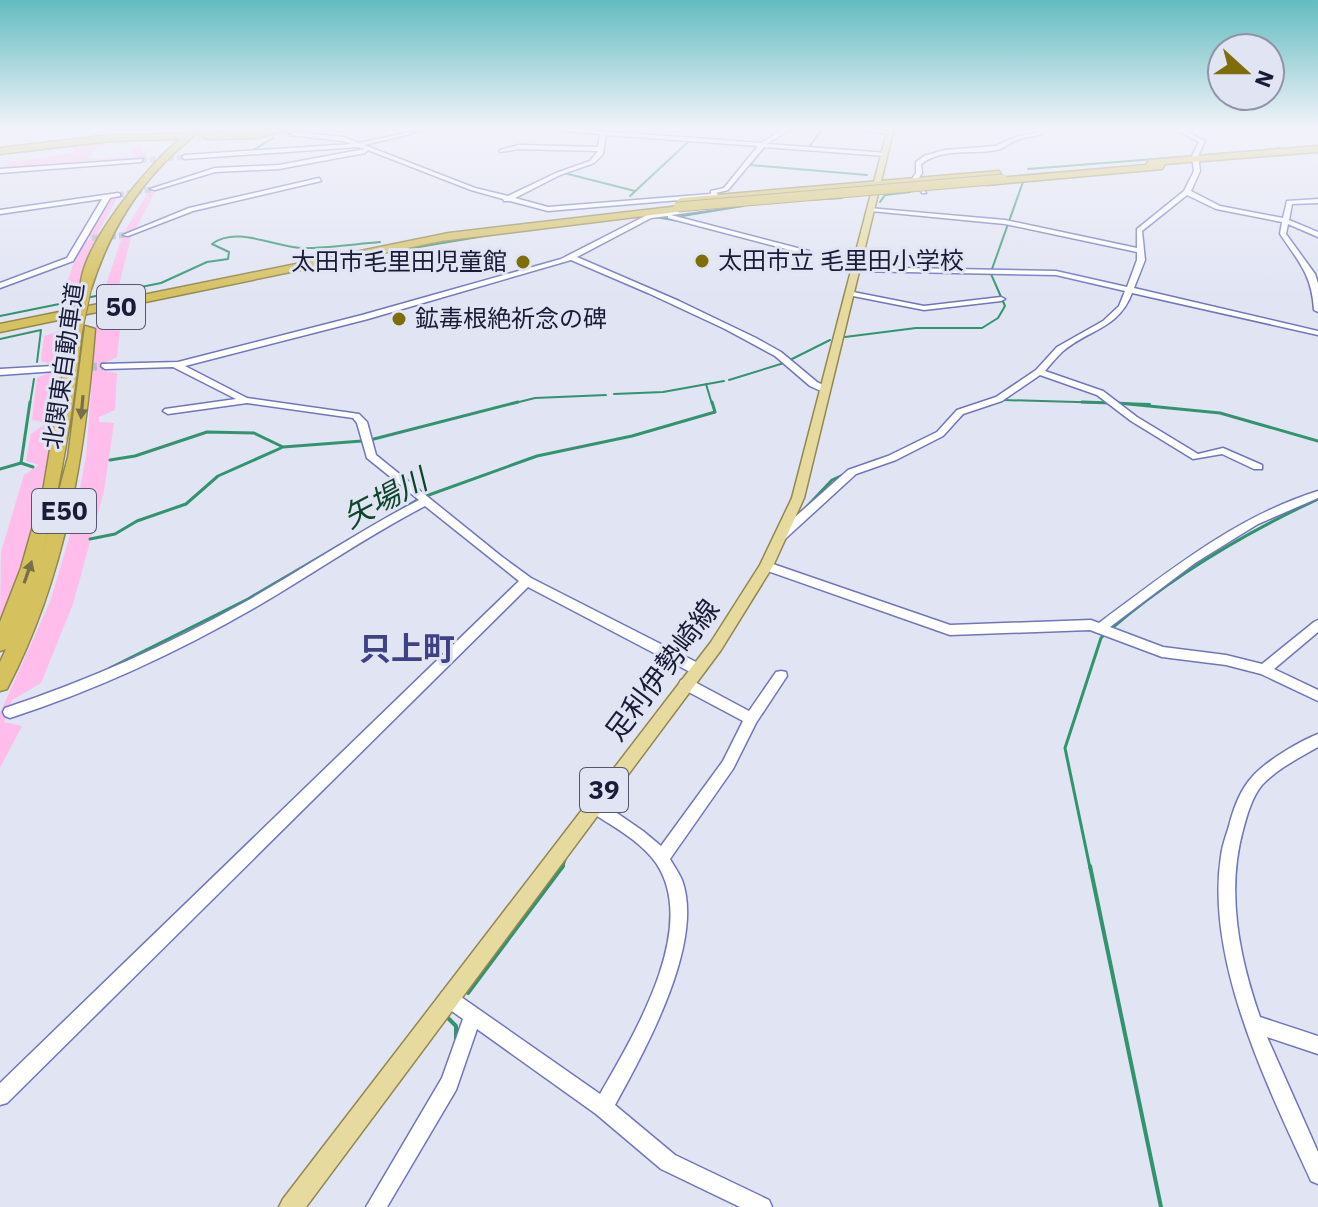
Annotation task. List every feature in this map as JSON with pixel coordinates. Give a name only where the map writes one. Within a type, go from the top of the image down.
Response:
[{"type":"highway","points":[[105,232],[112,213],[130,184]]},
{"type":"highway","name":"北関東自動車道","points":[[0,644],[31,564],[48,507],[90,289],[105,232],[140,184]]},
{"type":"highway","name":"北関東自動車道","points":[[90,289],[126,214],[149,184]]},
{"type":"highway","name":"50","points":[[0,326],[444,235],[679,203],[911,184]]},
{"type":"highway","name":"50","points":[[921,187],[946,184]]},
{"type":"highway","name":"50","points":[[242,276],[425,233],[444,235],[725,201],[952,184]]},
{"type":"highway","name":"北関東自動車道","points":[[0,683],[36,600],[65,506],[80,423],[82,330]]},
{"type":"main road","name":"足利伊勢崎線","points":[[291,1207],[736,618],[766,566],[798,498],[878,184]]},
{"type":"street","points":[[153,189],[168,184]]},
{"type":"street","points":[[126,235],[191,209],[304,184]]},
{"type":"street","points":[[105,366],[178,365],[365,317],[572,258],[649,216],[725,208],[725,201],[548,209],[506,200],[463,184]]},
{"type":"street","points":[[506,200],[537,184]]},
{"type":"street","points":[[679,203],[687,194],[726,189],[730,184]]},
{"type":"street","points":[[781,536],[852,472],[892,458],[940,434],[970,406],[999,399],[1039,372],[1060,349],[1113,317],[1131,289],[1141,260],[1137,233],[1142,225],[1187,192],[1191,184]]},
{"type":"street","points":[[1187,192],[1218,208],[1286,221],[1318,235]]},
{"type":"street","points":[[0,212],[118,195]]},
{"type":"street","points":[[0,286],[69,260],[107,197]]},
{"type":"street","points":[[1318,201],[1291,201],[1283,237],[1314,273],[1318,310]]},
{"type":"street","points":[[871,209],[1005,222],[1140,251]]},
{"type":"street","points":[[664,213],[806,253]]},
{"type":"street","points":[[80,239],[92,238]]},
{"type":"street","points":[[572,258],[706,315],[789,361],[818,388],[826,390]]},
{"type":"street","points":[[856,269],[1056,273],[1318,333]]},
{"type":"street","points":[[851,293],[924,308],[1001,299]]},
{"type":"street","points":[[178,365],[245,400]]},
{"type":"street","points":[[0,372],[53,369]]},
{"type":"street","points":[[1039,372],[1100,393],[1134,419],[1197,457],[1223,451],[1258,467]]},
{"type":"street","points":[[168,411],[245,400],[356,416],[362,422],[371,456],[527,581],[697,669]]},
{"type":"street","points":[[1101,628],[1191,560],[1254,521],[1318,494]]},
{"type":"street","points":[[10,712],[88,685],[178,642],[251,604],[374,527],[426,501]]},
{"type":"street","points":[[766,566],[950,630],[1091,625],[1162,652],[1226,660],[1264,670],[1318,696]]},
{"type":"street","points":[[0,1096],[527,581]]},
{"type":"street","points":[[1264,670],[1318,625]]},
{"type":"street","points":[[662,858],[728,765],[751,719],[781,676]]},
{"type":"street","points":[[686,684],[751,719]]},
{"type":"street","points":[[1318,740],[1291,754],[1256,782],[1229,838],[1227,907],[1232,958],[1318,1174]]},
{"type":"street","points":[[593,805],[662,858],[677,889],[679,928],[646,1031],[603,1107]]},
{"type":"street","points":[[448,998],[473,1017],[487,1022],[603,1107],[668,1162],[762,1207]]},
{"type":"street","points":[[376,1207],[449,1083],[473,1017]]},
{"type":"street","points":[[1256,1024],[1318,1045]]},
{"type":"shaded area","points":[[149,191],[155,192],[135,230],[124,236],[131,238],[119,285],[104,291],[123,234]]},
{"type":"shaded area","points":[[117,198],[95,239],[78,296],[62,296],[81,243],[92,239],[86,235],[106,202]]},
{"type":"shaded area","points":[[121,321],[117,357],[103,364],[103,371],[117,373],[115,410],[99,417],[99,422],[114,423],[104,491],[73,604],[41,683],[12,700],[4,722],[22,726],[0,768],[0,713],[50,602],[73,525],[86,457],[96,326],[98,322]]},
{"type":"shaded area","points":[[71,327],[43,493],[20,570],[0,619],[1,552],[24,475],[39,465],[26,461],[31,434],[47,423],[32,420],[37,378],[53,371],[53,365],[41,361],[44,336]]},
{"type":"waterway","points":[[609,184],[635,191]]},
{"type":"waterway","points":[[630,196],[643,184]]},
{"type":"waterway","name":"矢場川","points":[[992,269],[1022,184]]},
{"type":"waterway","points":[[880,202],[885,195],[910,192]]},
{"type":"waterway","points":[[810,200],[842,198]]},
{"type":"waterway","points":[[676,217],[743,206]]},
{"type":"waterway","points":[[655,217],[679,221]]},
{"type":"waterway","points":[[413,248],[496,234]]},
{"type":"waterway","points":[[86,298],[161,283],[207,262],[228,259],[229,252],[212,244],[222,239],[245,237],[304,248],[380,242]]},
{"type":"waterway","name":"矢場川","points":[[845,337],[916,328],[982,328],[998,318],[1005,306],[991,274]]},
{"type":"waterway","points":[[0,316],[79,300]]},
{"type":"waterway","points":[[0,339],[41,330],[37,362]]},
{"type":"waterway","name":"矢場川","points":[[729,380],[784,363],[830,340]]},
{"type":"waterway","points":[[30,404],[34,379]]},
{"type":"waterway","name":"矢場川","points":[[706,384],[724,381]]},
{"type":"waterway","points":[[614,394],[663,392],[706,384]]},
{"type":"waterway","name":"矢場川","points":[[706,384],[712,404]]},
{"type":"waterway","points":[[511,404],[535,398],[606,395]]},
{"type":"waterway","points":[[1003,400],[1111,403],[1082,402]]},
{"type":"waterway","points":[[21,463],[30,402]]},
{"type":"waterway","points":[[370,440],[518,402]]},
{"type":"waterway","name":"矢場川","points":[[426,496],[537,456],[632,436],[715,412],[712,402]]},
{"type":"waterway","points":[[1150,404],[1118,403],[1220,413],[1318,441]]},
{"type":"waterway","points":[[940,437],[965,412]]},
{"type":"waterway","points":[[110,460],[135,456],[207,432],[254,433],[283,447],[362,441]]},
{"type":"waterway","points":[[90,539],[115,534],[137,521],[186,504],[218,476],[281,448]]},
{"type":"waterway","points":[[799,515],[832,480],[876,460]]},
{"type":"waterway","points":[[0,469],[21,463]]},
{"type":"waterway","points":[[21,463],[33,467]]},
{"type":"waterway","name":"矢場川","points":[[110,668],[248,599],[419,499]]},
{"type":"waterway","points":[[1112,628],[1210,556],[1318,499]]},
{"type":"waterway","points":[[1090,868],[1065,748],[1101,638],[1106,633]]},
{"type":"waterway","points":[[562,867],[566,857]]},
{"type":"waterway","points":[[1090,866],[1161,1207]]},
{"type":"waterway","points":[[468,993],[562,867]]},
{"type":"waterway","points":[[448,1018],[456,1026],[456,1039]]},
{"type":"tunnel","points":[[118,195],[153,189]]},
{"type":"tunnel","points":[[92,238],[126,235]]},
{"type":"tunnel","points":[[53,369],[105,366]]},
{"type":"place","name":"太田市立 毛里田小学校","points":[[702,261]]},
{"type":"place","name":"太田市毛里田児童館","points":[[523,262]]},
{"type":"place","name":"鉱毒根絶祈念の碑","points":[[399,319]]},
{"type":"district","name":"只上町","points":[[407,649]]}]
